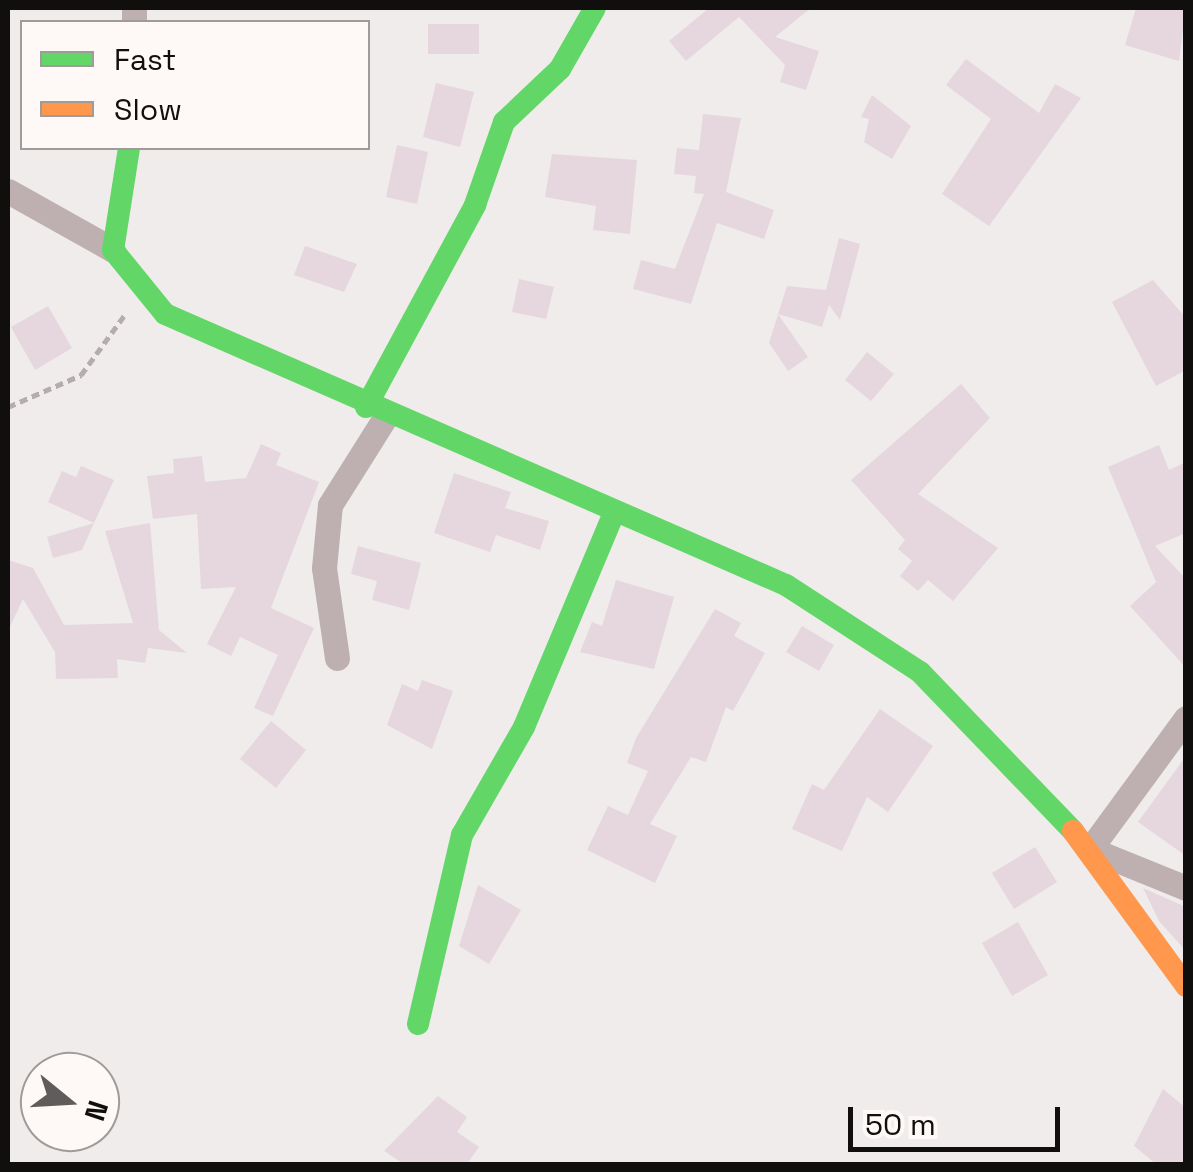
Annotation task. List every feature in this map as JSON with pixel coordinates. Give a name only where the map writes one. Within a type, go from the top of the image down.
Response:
[{"type":"street","points":[[338,658],[324,568],[330,505],[475,205],[504,122],[560,68],[596,8]]},
{"type":"street","points":[[113,250],[129,150]]},
{"type":"street","points":[[8,191],[113,250],[165,314],[376,412],[786,585],[920,672],[1090,849],[1141,934],[1186,986]]},
{"type":"street","points":[[418,1024],[462,835],[524,727],[614,512]]},
{"type":"street","points":[[1090,849],[1186,718]]},
{"type":"street","points":[[1090,849],[1186,888]]},
{"type":"path","points":[[8,406],[81,376],[142,290]]},
{"type":"building","points":[[709,8],[811,8],[775,37],[819,51],[806,90],[780,82],[785,65],[739,17],[686,61],[669,41]]},
{"type":"building","points":[[1136,8],[1186,8],[1179,61],[1125,45]]},
{"type":"building","points":[[428,24],[479,24],[479,54],[428,54]]},
{"type":"building","points":[[966,59],[1039,113],[1055,84],[1081,98],[989,226],[942,194],[991,119],[946,85]]},
{"type":"building","points":[[436,83],[474,92],[460,147],[423,137]]},
{"type":"building","points":[[872,95],[911,126],[892,159],[864,142],[869,119],[861,117]]},
{"type":"building","points":[[703,114],[741,118],[726,192],[774,210],[764,239],[717,223],[691,304],[633,289],[641,260],[675,269],[704,194],[694,193],[696,176],[674,174],[677,148],[699,150]]},
{"type":"building","points":[[397,145],[428,152],[417,204],[386,197]]},
{"type":"building","points":[[552,154],[637,160],[630,234],[593,230],[596,206],[545,197]]},
{"type":"building","points":[[839,238],[860,244],[840,320],[829,305],[822,327],[778,314],[787,286],[826,290]]},
{"type":"building","points":[[305,246],[357,264],[344,292],[294,275]]},
{"type":"building","points":[[519,279],[554,287],[546,319],[512,312]]},
{"type":"building","points":[[1153,280],[1186,318],[1186,370],[1156,386],[1112,302]]},
{"type":"building","points":[[48,306],[72,348],[35,370],[11,327]]},
{"type":"building","points":[[778,314],[808,357],[788,371],[769,343]]},
{"type":"building","points":[[867,352],[894,374],[871,401],[845,380]]},
{"type":"building","points":[[961,384],[990,418],[918,494],[998,548],[953,601],[928,580],[918,591],[900,576],[912,561],[898,549],[905,540],[851,480]]},
{"type":"building","points":[[261,444],[281,453],[276,465],[319,482],[271,608],[314,628],[273,716],[254,708],[278,655],[240,637],[231,656],[207,644],[236,587],[201,589],[197,514],[153,519],[147,476],[174,473],[173,459],[202,456],[205,482],[246,478]]},
{"type":"building","points":[[1159,445],[1169,470],[1186,462],[1186,533],[1155,546],[1186,579],[1186,668],[1130,606],[1156,582],[1108,467]]},
{"type":"building","points":[[81,466],[114,480],[94,523],[48,502],[62,471],[76,477]]},
{"type":"building","points":[[454,473],[511,492],[505,508],[549,521],[540,550],[496,535],[490,552],[434,533]]},
{"type":"building","points":[[94,523],[82,550],[53,558],[47,537]]},
{"type":"building","points":[[150,523],[159,630],[187,653],[148,648],[145,663],[117,659],[118,678],[56,679],[55,652],[23,599],[8,631],[8,560],[33,568],[64,625],[133,623],[105,531]]},
{"type":"building","points":[[358,546],[421,563],[409,610],[372,600],[377,581],[351,574]]},
{"type":"building","points":[[616,580],[674,597],[654,669],[580,652],[592,622],[602,626]]},
{"type":"building","points":[[715,609],[741,623],[734,636],[765,653],[733,711],[726,707],[706,762],[691,757],[650,824],[677,836],[655,883],[587,850],[608,806],[628,815],[648,771],[627,763],[636,738]]},
{"type":"building","points":[[802,626],[834,645],[819,671],[786,652]]},
{"type":"building","points":[[422,680],[453,691],[432,749],[387,725],[402,684],[418,691]]},
{"type":"building","points":[[880,709],[933,746],[888,812],[867,797],[842,851],[792,829],[812,784],[824,790]]},
{"type":"building","points":[[271,721],[306,750],[276,788],[240,759]]},
{"type":"building","points":[[1186,756],[1186,856],[1138,822]]},
{"type":"building","points":[[1035,847],[1057,882],[1014,909],[992,873]]},
{"type":"building","points":[[478,885],[521,910],[489,964],[459,946]]},
{"type":"building","points":[[1143,888],[1186,907],[1186,951],[1159,921]]},
{"type":"building","points":[[1018,922],[1048,975],[1012,996],[982,943]]},
{"type":"building","points":[[1163,1089],[1186,1108],[1186,1164],[1156,1164],[1134,1146]]},
{"type":"building","points":[[438,1096],[467,1117],[457,1132],[479,1147],[467,1164],[404,1164],[384,1151]]},
{"type":"traffic: fast","points":[[366,407],[475,205],[504,122],[560,69],[595,8]]},
{"type":"traffic: fast","points":[[129,150],[113,250],[165,314],[786,585],[920,672],[1073,831]]},
{"type":"traffic: fast","points":[[418,1024],[462,835],[524,727],[614,513]]},
{"type":"traffic: slow","points":[[1073,831],[1186,986]]}]
